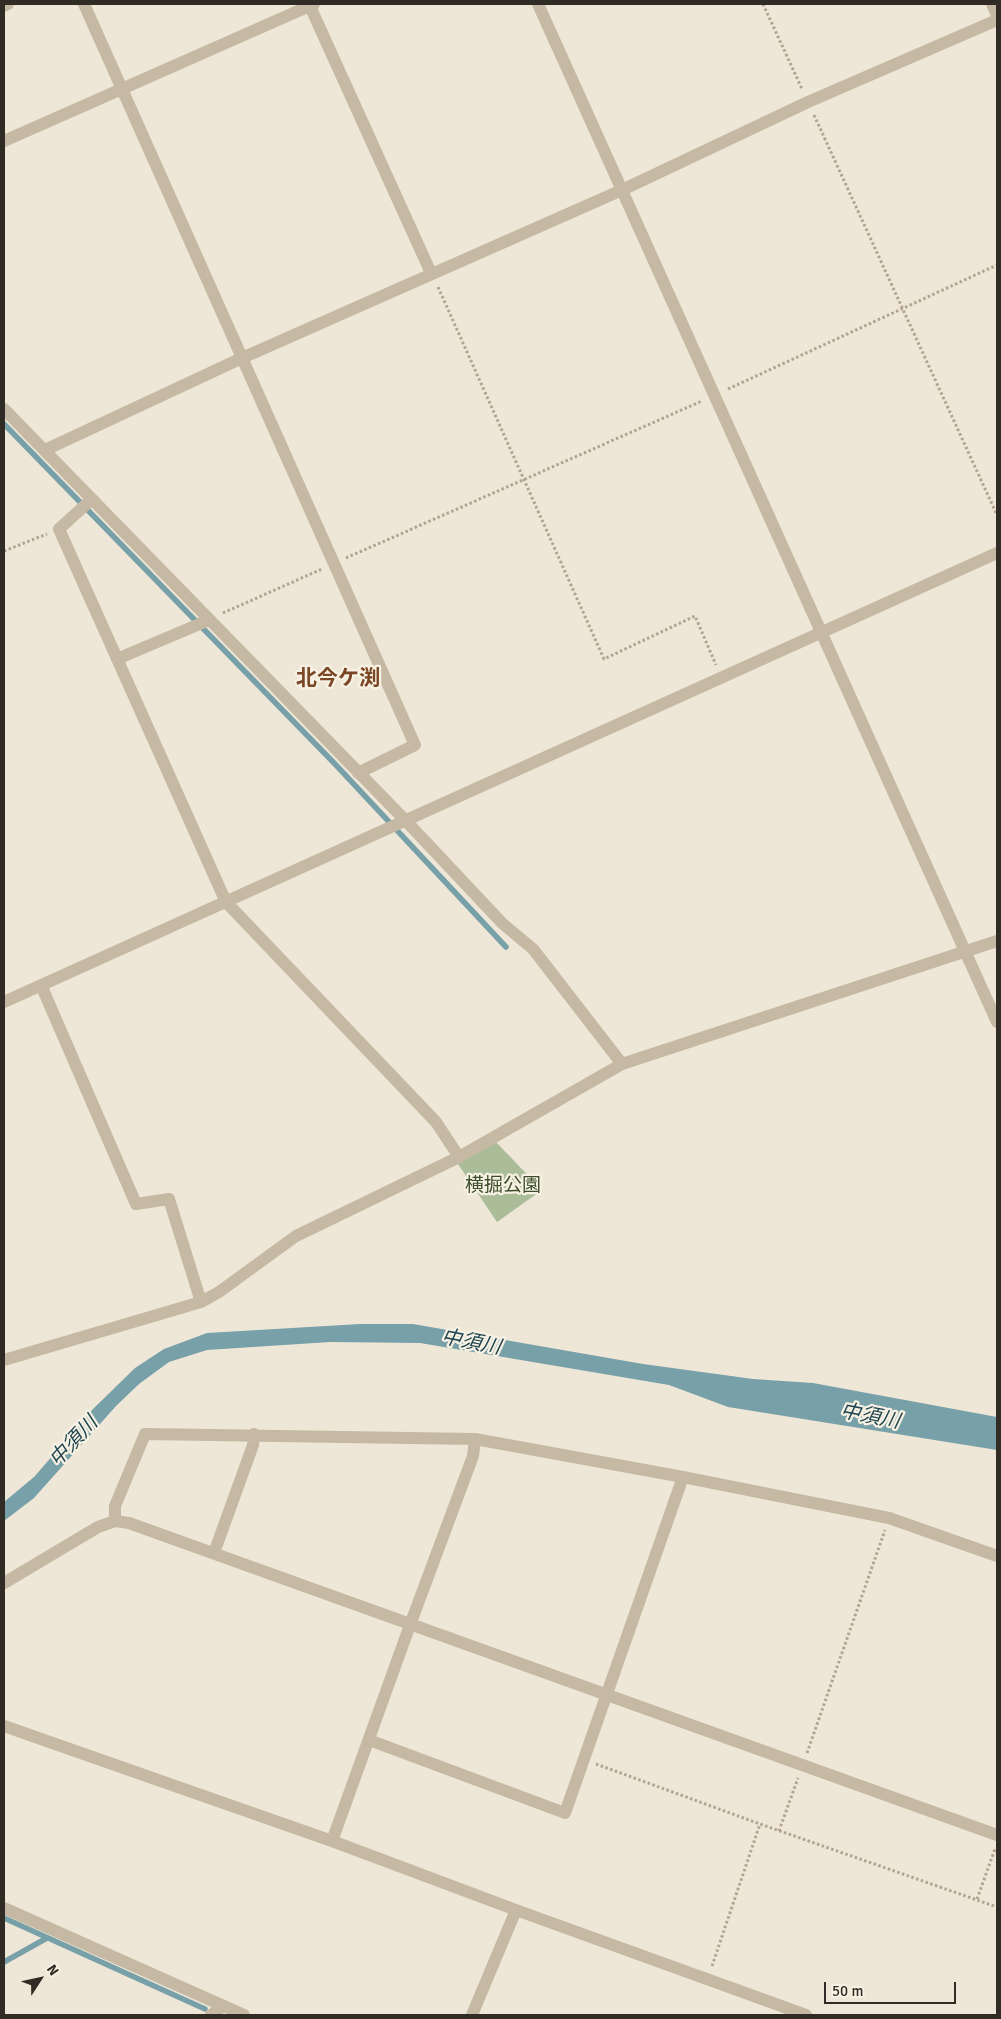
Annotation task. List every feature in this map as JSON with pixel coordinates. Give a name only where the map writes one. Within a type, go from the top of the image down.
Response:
[{"type":"street","points":[[4,6],[8,4]]},
{"type":"street","points":[[84,4],[415,745],[358,773]]},
{"type":"street","points":[[4,141],[311,4],[431,273]]},
{"type":"street","points":[[538,4],[997,1022]]},
{"type":"street","points":[[992,4],[997,15]]},
{"type":"street","points":[[45,450],[242,358],[622,190],[808,102],[997,20]]},
{"type":"street","points":[[4,408],[406,821],[503,924],[533,949],[622,1064]]},
{"type":"street","points":[[92,500],[59,529],[226,902],[436,1122],[459,1156]]},
{"type":"street","points":[[4,1002],[997,553]]},
{"type":"street","points":[[117,659],[209,620]]},
{"type":"street","points":[[4,1360],[201,1302],[219,1292],[296,1236],[459,1156],[622,1064],[997,941]]},
{"type":"street","points":[[41,986],[136,1204],[170,1199],[201,1302]]},
{"type":"street","points":[[115,1521],[115,1506],[145,1434],[254,1434],[475,1439],[683,1477],[890,1518],[997,1556]]},
{"type":"street","points":[[214,1553],[253,1446],[254,1434]]},
{"type":"street","points":[[332,1841],[473,1456],[475,1439]]},
{"type":"street","points":[[369,1740],[565,1813],[683,1477]]},
{"type":"street","points":[[4,1583],[98,1527],[115,1521],[129,1523],[997,1835]]},
{"type":"street","points":[[4,1726],[332,1841],[806,2015]]},
{"type":"street","points":[[4,1908],[244,2015]]},
{"type":"street","points":[[472,2015],[516,1910]]},
{"type":"street","points":[[212,2015],[223,2006]]},
{"type":"path","points":[[763,4],[997,515]]},
{"type":"path","points":[[209,620],[715,395],[997,265]]},
{"type":"path","points":[[431,273],[604,659],[694,616],[721,677]]},
{"type":"path","points":[[4,551],[59,529]]},
{"type":"path","points":[[779,1831],[890,1518]]},
{"type":"path","points":[[584,1760],[779,1831],[997,1907]]},
{"type":"path","points":[[707,1980],[760,1824]]},
{"type":"path","points":[[977,1900],[997,1844]]},
{"type":"green space","name":"横掘公園","points":[[495,1141],[542,1190],[497,1222],[458,1164]]},
{"type":"water","name":"中須川","points":[[360,1324],[413,1324],[643,1364],[753,1379],[813,1383],[997,1417],[997,1450],[728,1407],[669,1385],[420,1343],[330,1342],[207,1350],[169,1362],[139,1384],[116,1406],[34,1498],[4,1521],[4,1502],[34,1477],[93,1409],[135,1368],[164,1349],[207,1333]]},
{"type":"waterway","points":[[4,424],[335,764],[506,947]]},
{"type":"waterway","points":[[4,1918],[205,2009]]},
{"type":"waterway","points":[[4,1962],[47,1938]]},
{"type":"district","name":"北今ケ渕","points":[[338,679]]}]
